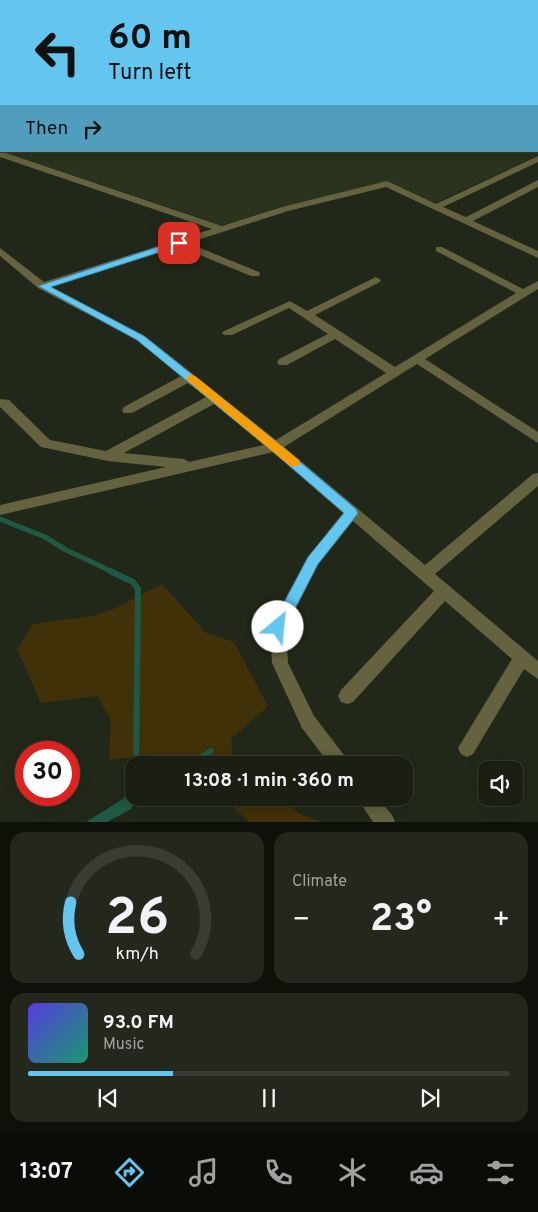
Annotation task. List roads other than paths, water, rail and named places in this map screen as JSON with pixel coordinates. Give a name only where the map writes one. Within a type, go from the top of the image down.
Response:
[{"type":"street","points":[[1,155],[222,228]]},
{"type":"street","points":[[436,207],[538,159]]},
{"type":"street","points":[[466,221],[538,183]]},
{"type":"street","points":[[42,286],[285,209],[387,184],[538,255]]},
{"type":"street","points":[[179,243],[255,274]]},
{"type":"street","points":[[438,249],[523,293]]},
{"type":"street","points":[[0,251],[42,286],[141,338],[275,447],[538,671]]},
{"type":"street","points":[[307,315],[376,280]]},
{"type":"street","points":[[0,510],[275,447],[538,284]]},
{"type":"street","points":[[228,333],[290,304],[395,373]]},
{"type":"street","points":[[283,362],[336,334]]},
{"type":"street","points":[[417,359],[538,438]]},
{"type":"street","points":[[128,410],[189,377]]},
{"type":"street","points":[[108,456],[215,398]]},
{"type":"street","points":[[0,403],[5,403],[46,444],[108,456],[194,466]]},
{"type":"street","points":[[425,574],[538,478]]},
{"type":"street","points":[[334,756],[308,722],[280,663],[278,627],[313,560],[352,513]]},
{"type":"street","points":[[348,696],[443,592]]},
{"type":"street","points":[[467,748],[522,658]]},
{"type":"street","points":[[372,806],[385,822]]},
{"type":"waterway","points":[[0,519],[45,537],[66,550],[113,572]]},
{"type":"waterway","points":[[110,571],[133,582],[138,589],[136,756]]},
{"type":"waterway","points":[[203,756],[211,751]]}]
